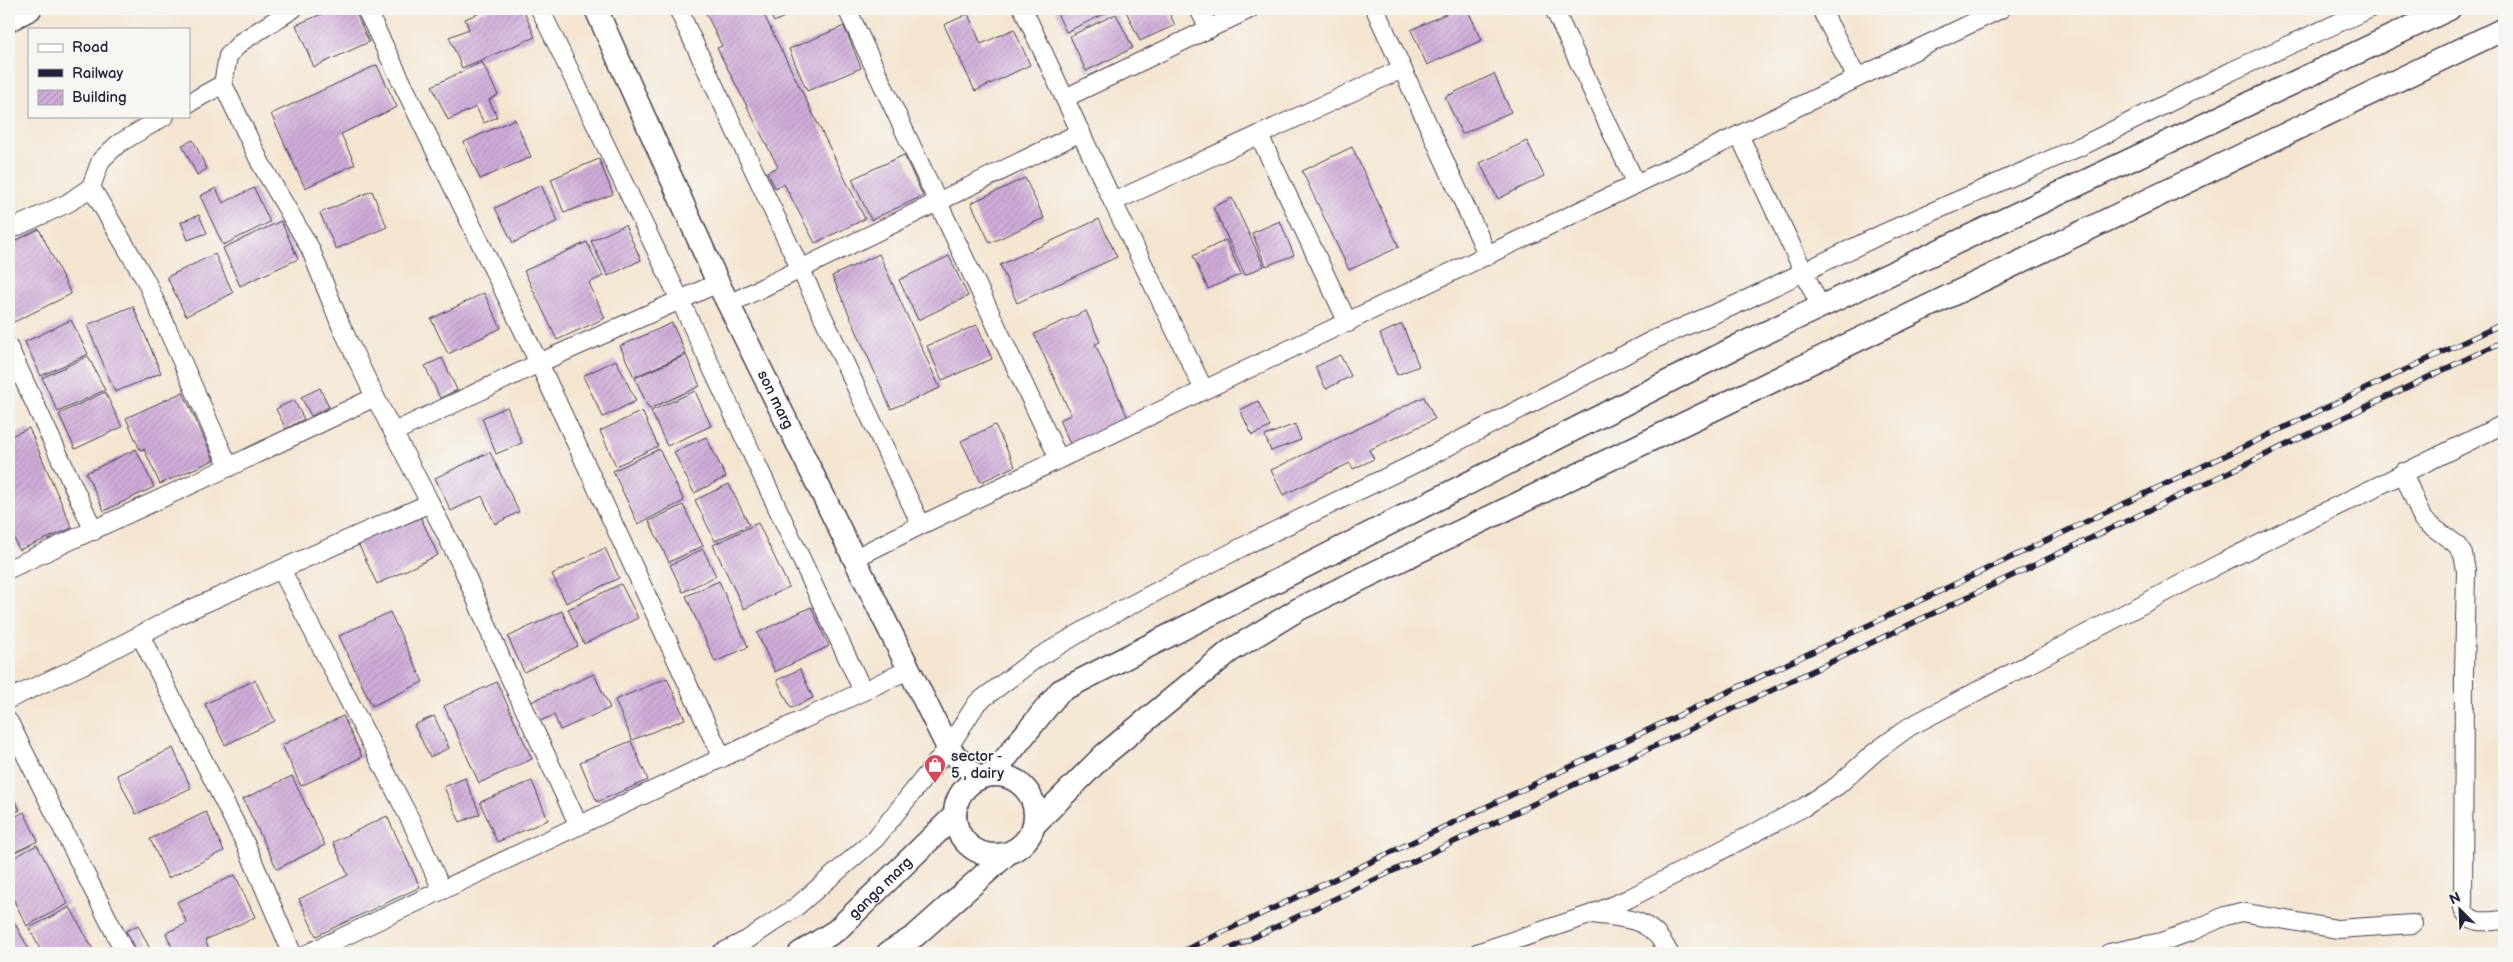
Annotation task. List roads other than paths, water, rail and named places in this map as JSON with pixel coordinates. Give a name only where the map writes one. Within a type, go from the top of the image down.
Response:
[{"type":"street","points":[[9,20],[30,9]]},
{"type":"street","points":[[293,9],[241,42],[228,56],[223,84],[261,164],[310,248],[341,326],[462,566],[502,663],[579,826]]},
{"type":"street","points":[[366,9],[539,363],[722,758]]},
{"type":"street","points":[[540,9],[680,300],[863,691]]},
{"type":"street","name":"son marg","points":[[596,9],[718,283],[948,748],[985,777]]},
{"type":"street","points":[[678,9],[922,525]]},
{"type":"street","points":[[847,9],[1059,459]]},
{"type":"street","points":[[1023,9],[1113,202],[1204,390]]},
{"type":"street","points":[[1199,9],[1209,29]]},
{"type":"street","points":[[1065,98],[1250,9]]},
{"type":"street","points":[[1375,9],[1488,256]]},
{"type":"street","points":[[1554,9],[1636,184]]},
{"type":"street","points":[[1821,9],[1857,78]]},
{"type":"street","points":[[855,558],[2001,9]]},
{"type":"street","points":[[721,953],[747,940],[796,907],[875,839],[948,748],[977,703],[1034,660],[1100,621],[1240,548],[1412,465],[1655,339],[1736,305],[1803,272],[2088,142],[2232,71],[2370,9]]},
{"type":"street","points":[[2449,9],[1742,344],[1060,691],[985,777],[965,788],[957,800],[954,815],[957,830],[965,843],[977,852],[992,856],[1006,854],[1020,848],[1030,837],[1036,823],[1104,756],[1230,651],[1299,609],[2504,29]]},
{"type":"street","points":[[1113,202],[1402,69]]},
{"type":"street","points":[[190,102],[223,84]]},
{"type":"street","points":[[9,230],[68,203],[91,187],[101,160],[118,144],[162,118]]},
{"type":"street","points":[[729,304],[1080,132]]},
{"type":"street","points":[[1259,135],[1348,323]]},
{"type":"street","points":[[1740,135],[1820,306]]},
{"type":"street","points":[[91,187],[146,280],[230,468]]},
{"type":"street","points":[[394,432],[539,363],[718,283]]},
{"type":"street","points":[[9,348],[94,531]]},
{"type":"street","points":[[9,569],[230,468],[376,397]]},
{"type":"street","points":[[1477,953],[1592,914],[1628,899],[1804,807],[1837,786],[1875,752],[1909,727],[2223,562],[2504,424]]},
{"type":"street","points":[[2403,472],[2423,520],[2456,544],[2463,554],[2467,594],[2464,674],[2463,909],[2468,918],[2478,922],[2504,920]]},
{"type":"street","points":[[9,699],[178,615],[282,571],[430,503]]},
{"type":"street","points":[[282,571],[412,823],[442,890]]},
{"type":"street","points":[[140,635],[246,845],[292,953]]},
{"type":"street","points":[[309,953],[910,669]]},
{"type":"street","points":[[11,732],[125,953]]},
{"type":"street","points":[[985,777],[1007,776],[1026,788],[1031,794],[1036,808],[1036,823]]},
{"type":"street","name":"ganga marg","points":[[800,953],[837,930],[954,815]]},
{"type":"street","points":[[888,953],[915,936],[1006,854]]},
{"type":"street","points":[[2109,953],[2161,942],[2190,932],[2225,916],[2241,912],[2337,929],[2413,924]]},
{"type":"street","points":[[1592,914],[1640,921],[1654,932],[1669,953]]},
{"type":"railway","points":[[1179,953],[2504,323]]},
{"type":"railway","points":[[1221,953],[2504,341]]},
{"type":"place","name":"sector - 5 , dairy","points":[[935,784]]}]
